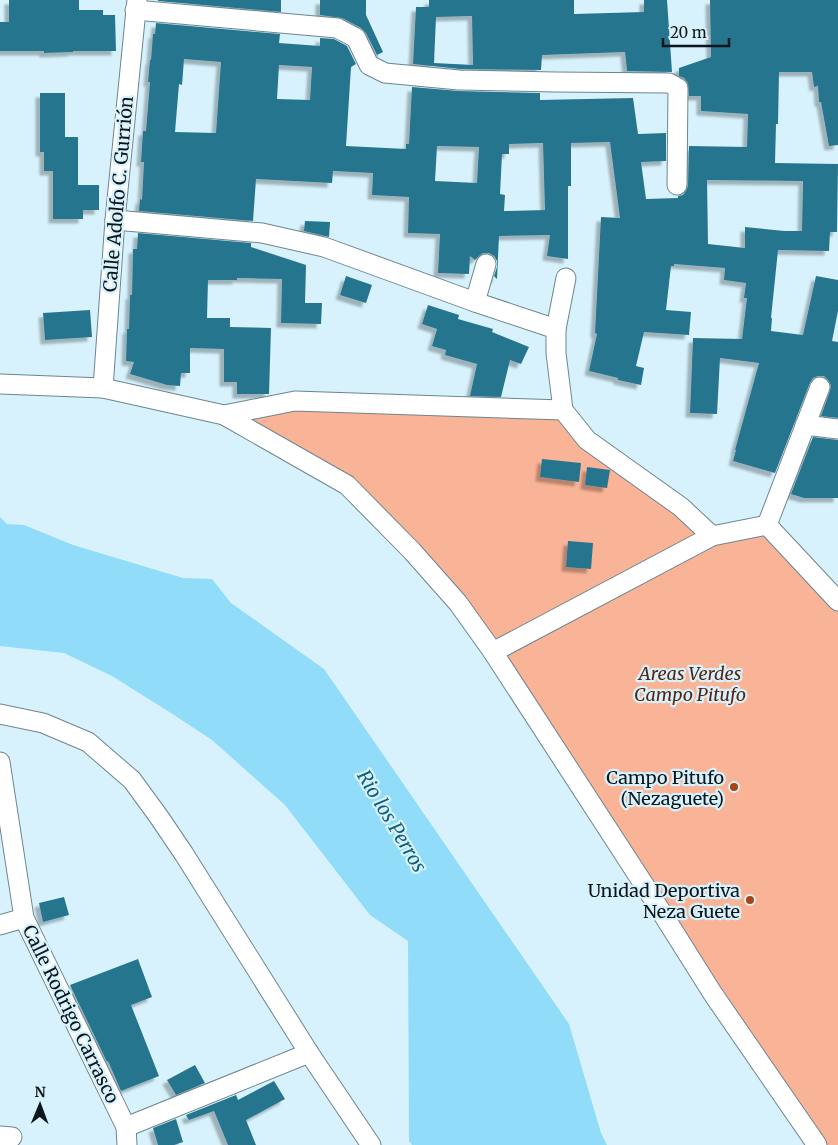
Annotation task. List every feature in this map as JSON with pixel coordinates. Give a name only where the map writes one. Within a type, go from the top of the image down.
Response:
[{"type":"street","points":[[136,5],[337,28],[356,38],[369,65],[386,73],[459,80],[669,83],[678,88],[677,185]]},
{"type":"street","name":"Calle Adolfo C. Gurrión","points":[[103,388],[114,220],[136,5]]},
{"type":"street","points":[[114,220],[262,233],[324,247],[475,302],[556,329]]},
{"type":"street","points":[[475,302],[486,264]]},
{"type":"street","points":[[566,278],[556,329],[556,353],[563,410],[588,440],[681,507],[712,536]]},
{"type":"street","points":[[0,384],[103,388],[224,415],[347,485],[412,551],[458,603],[494,652],[652,897],[712,994],[817,1145]]},
{"type":"street","points":[[767,525],[820,387]]},
{"type":"street","points":[[224,415],[295,401],[563,410]]},
{"type":"street","points":[[805,425],[838,429]]},
{"type":"street","points":[[494,652],[712,536],[767,525]]},
{"type":"street","points":[[767,525],[838,601]]},
{"type":"street","points":[[0,714],[43,723],[88,742],[132,780],[160,817],[310,1053],[371,1145]]},
{"type":"street","name":"Calle Rodrigo Carrasco","points":[[0,762],[24,918],[126,1136]]},
{"type":"street","points":[[0,925],[24,918]]},
{"type":"street","points":[[126,1136],[310,1053]]},
{"type":"green space","name":"Unidad Deportiva Neza Guete","points":[[295,401],[563,410],[712,536],[767,525],[838,600],[838,1145],[817,1145],[494,652],[347,485],[224,415]]},
{"type":"water","name":"Rio los Perros","points":[[0,517],[7,524],[24,525],[73,545],[183,578],[212,579],[231,603],[324,669],[569,1024],[601,1133],[607,1145],[412,1145],[409,1141],[408,941],[370,915],[285,805],[212,740],[112,676],[64,653],[0,646]]},
{"type":"building","points":[[9,0],[79,0],[79,10],[103,10],[103,15],[115,15],[116,51],[44,53],[44,51],[0,51],[0,22],[9,22]]},
{"type":"building","points":[[281,0],[281,12],[158,1]]},
{"type":"building","points":[[320,0],[366,0],[366,15],[383,52],[377,55],[366,33],[361,28],[342,18],[320,15]]},
{"type":"building","points":[[429,0],[574,0],[574,14],[644,12],[644,0],[667,0],[672,72],[627,71],[625,52],[542,55],[541,70],[460,69],[413,64],[416,7],[429,7]],"holes":[[[472,16],[473,65],[434,63],[436,17]]]},
{"type":"building","points":[[710,0],[838,0],[838,145],[829,146],[821,102],[819,102],[818,86],[814,87],[812,72],[779,72],[775,163],[838,164],[837,232],[830,232],[829,251],[778,250],[771,331],[803,335],[816,276],[838,280],[838,311],[832,341],[838,342],[838,418],[821,416],[831,385],[824,376],[813,378],[775,473],[733,461],[759,363],[720,358],[717,414],[690,413],[693,338],[742,339],[747,298],[744,298],[746,283],[724,280],[725,268],[674,264],[674,266],[671,266],[666,310],[691,312],[689,335],[644,332],[636,366],[644,368],[641,385],[589,371],[597,334],[595,333],[601,217],[620,218],[610,142],[571,143],[571,186],[568,186],[568,259],[547,256],[550,235],[499,236],[497,279],[494,276],[497,261],[489,253],[483,253],[475,260],[470,256],[469,274],[438,273],[440,234],[408,233],[409,197],[372,195],[373,173],[333,171],[332,183],[256,179],[253,221],[139,211],[140,199],[142,200],[144,162],[141,162],[143,131],[146,131],[150,60],[156,23],[280,34],[279,43],[320,46],[320,38],[334,39],[347,46],[356,64],[351,67],[346,146],[406,149],[406,144],[409,144],[412,87],[459,91],[540,93],[540,100],[633,98],[638,134],[666,133],[666,161],[641,162],[646,199],[678,198],[678,196],[683,195],[688,186],[689,146],[747,147],[748,114],[701,111],[701,96],[689,96],[688,83],[679,76],[679,68],[711,57]],"holes":[[[184,59],[221,62],[216,133],[175,132],[179,84],[182,85]],[[279,65],[312,67],[310,100],[277,99]],[[543,143],[545,210],[504,211],[505,195],[500,194],[502,154],[509,154],[509,144]],[[437,146],[479,147],[477,183],[435,181]],[[707,180],[803,181],[802,231],[745,227],[745,248],[708,244]]]},
{"type":"building","points":[[40,93],[65,93],[65,137],[78,137],[78,185],[99,185],[99,210],[83,210],[83,219],[53,219],[53,171],[44,171],[44,152],[40,152]]},
{"type":"building","points":[[305,221],[330,222],[329,237],[304,231]]},
{"type":"building","points":[[138,233],[251,243],[251,247],[306,265],[305,303],[322,303],[321,324],[281,323],[282,279],[237,278],[237,280],[208,280],[207,318],[230,318],[230,327],[271,328],[269,394],[237,394],[237,382],[224,382],[224,349],[190,348],[190,373],[181,373],[180,386],[167,385],[130,374],[134,362],[126,361],[127,329],[129,329],[130,295],[132,295],[133,249],[137,249]]},
{"type":"building","points":[[346,276],[372,285],[366,303],[340,295]]},
{"type":"building","points":[[428,305],[459,315],[458,319],[493,329],[492,332],[529,347],[521,364],[510,360],[501,397],[470,396],[477,364],[445,355],[446,350],[432,346],[437,329],[422,324]]},
{"type":"building","points":[[90,310],[92,337],[45,340],[43,313]]},
{"type":"building","points":[[813,437],[838,440],[838,498],[804,498],[791,494]]},
{"type":"building","points":[[542,459],[581,463],[579,482],[540,477]]},
{"type":"building","points":[[587,467],[610,470],[607,488],[585,485]]},
{"type":"building","points":[[568,541],[593,543],[591,569],[566,567]]},
{"type":"building","points":[[64,897],[69,915],[43,922],[39,903]]},
{"type":"building","points":[[138,959],[152,997],[131,1005],[159,1076],[121,1091],[70,985]]},
{"type":"building","points":[[195,1065],[205,1083],[176,1095],[167,1080]]},
{"type":"building","points":[[274,1081],[285,1099],[246,1120],[256,1145],[228,1145],[214,1111],[189,1120],[186,1115],[236,1095],[238,1100]]},
{"type":"building","points":[[176,1119],[183,1142],[174,1145],[158,1145],[153,1128]]},
{"type":"place","name":"Campo Pitufo (Nezaguete)","points":[[734,787]]},
{"type":"place","name":"Unidad Deportiva Neza Guete","points":[[750,900]]},
{"type":"park label","name":"Areas Verdes Campo Pitufo","points":[[690,683]]}]
